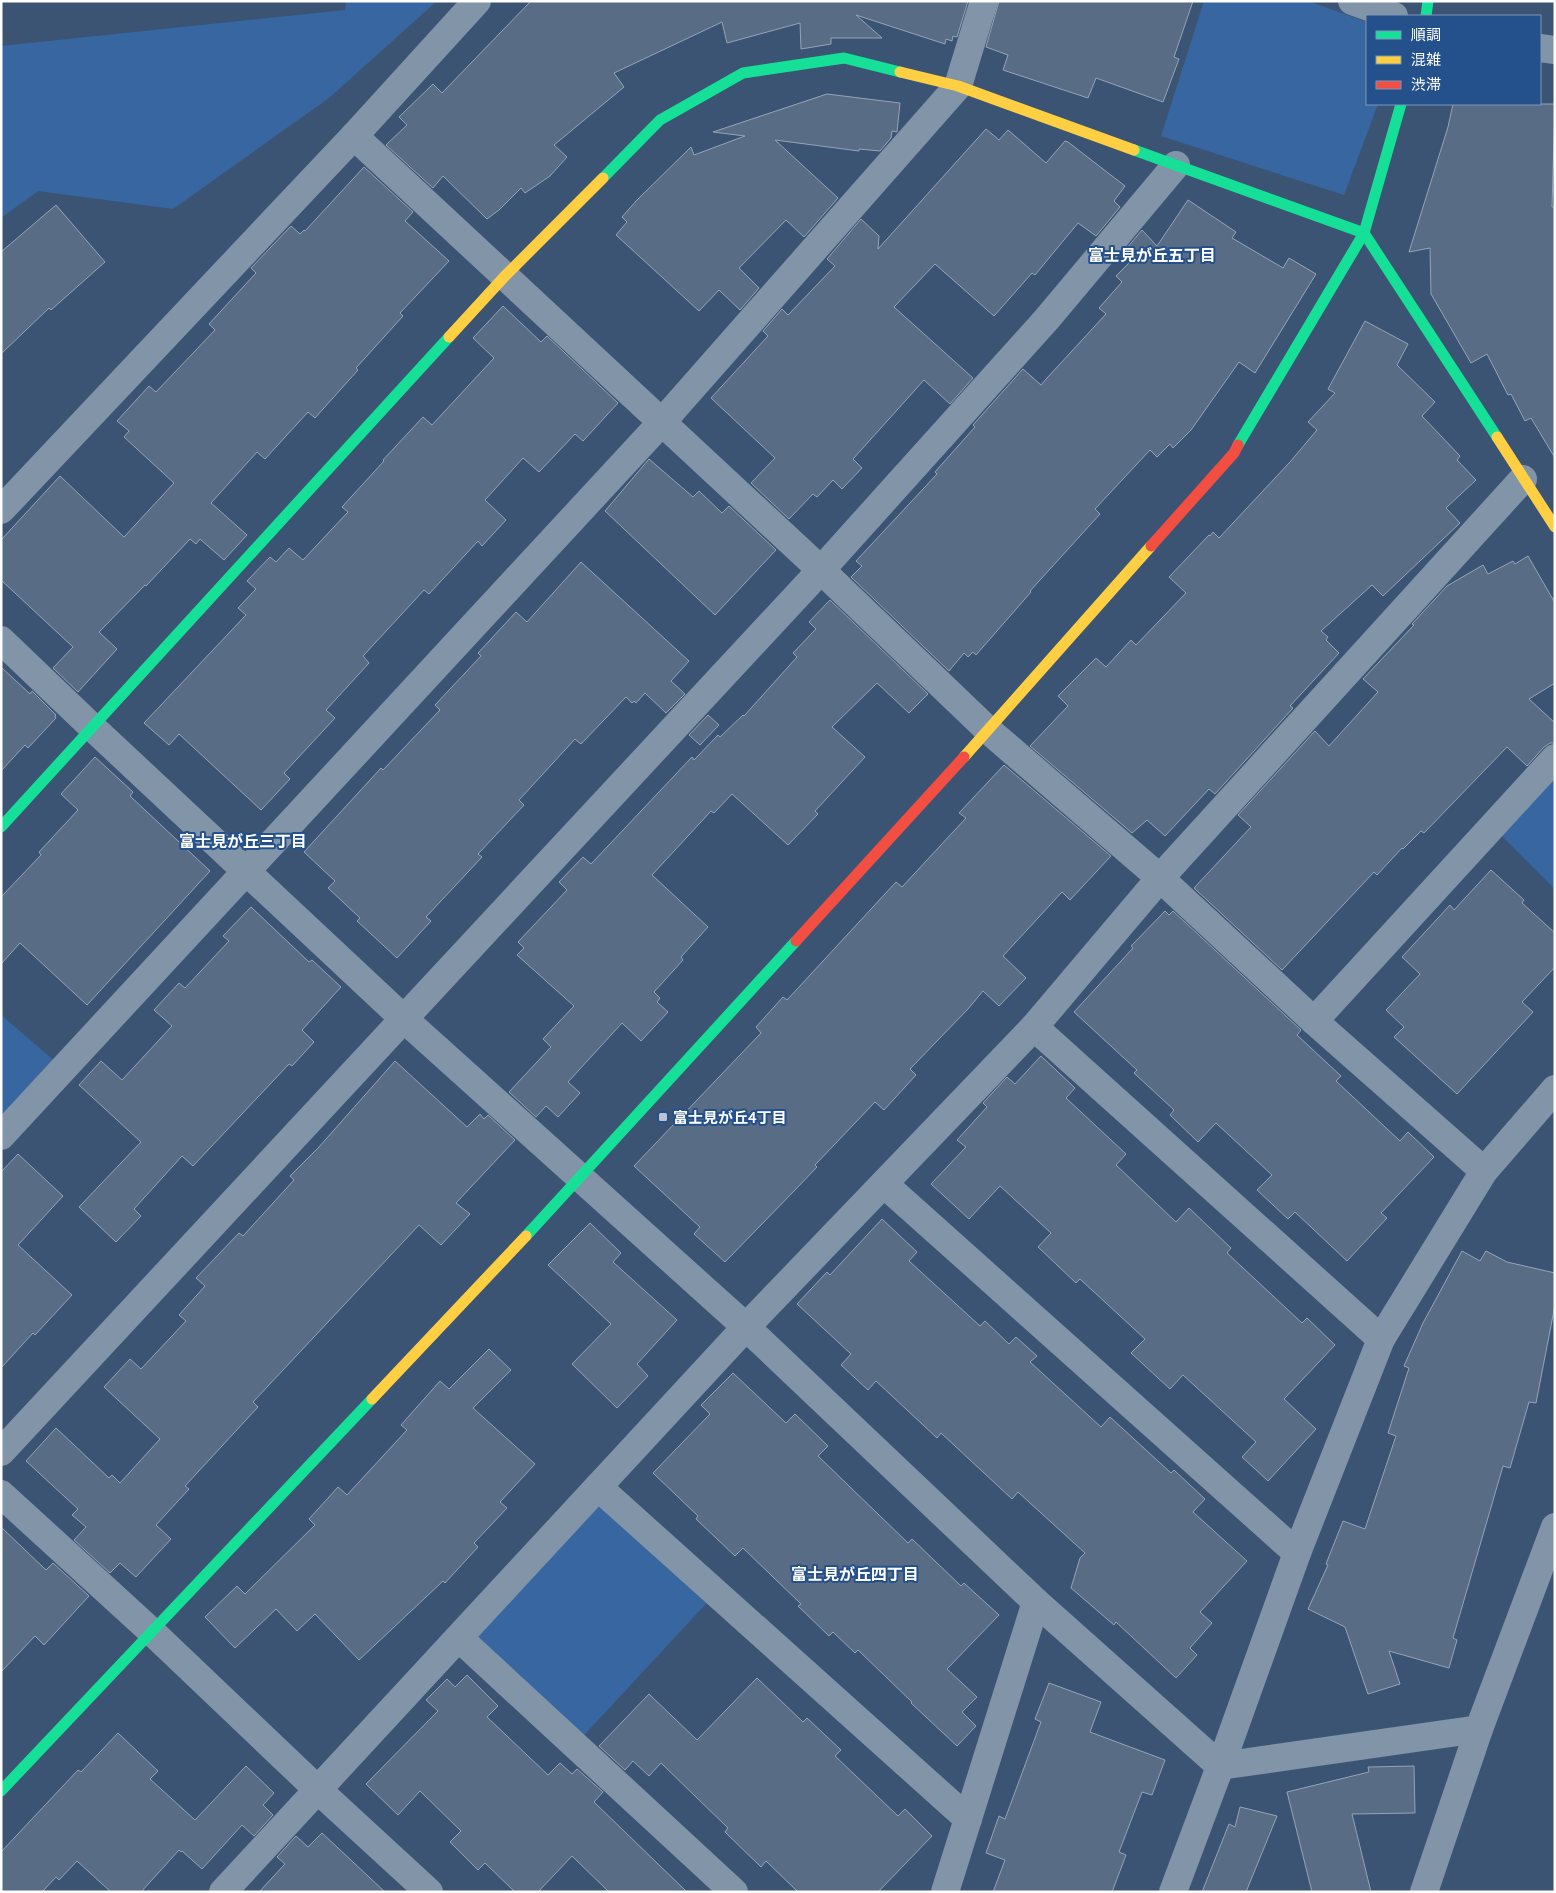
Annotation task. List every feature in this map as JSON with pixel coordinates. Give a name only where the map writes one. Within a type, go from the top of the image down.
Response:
[{"type":"street","points":[[1,510],[354,136],[477,1]]},
{"type":"street","points":[[1,1136],[662,422],[958,86],[984,1]]},
{"type":"street","points":[[1352,1],[1391,15]]},
{"type":"street","points":[[1426,15],[1428,1]]},
{"type":"street","points":[[1541,48],[1555,50]]},
{"type":"street","points":[[1,827],[505,276],[660,120],[743,73],[844,58],[958,86],[1364,233],[1555,527]]},
{"type":"street","points":[[1,1791],[581,1178],[988,730],[1234,453],[1364,233],[1401,105]]},
{"type":"street","points":[[354,136],[821,570],[988,730],[1160,878],[1314,1021],[1484,1171]]},
{"type":"street","points":[[1,1452],[821,570],[1046,320],[1176,165]]},
{"type":"street","points":[[223,1892],[746,1327],[1034,1027],[1160,878],[1523,478]]},
{"type":"street","points":[[1,640],[404,1019],[746,1327],[1036,1602],[1220,1766],[1480,1729]]},
{"type":"street","points":[[1314,1021],[1555,758]]},
{"type":"street","points":[[1034,1027],[1381,1340]]},
{"type":"street","points":[[1173,1892],[1297,1553],[1381,1340],[1484,1171],[1555,1089]]},
{"type":"street","points":[[884,1184],[1297,1553]]},
{"type":"street","points":[[598,1487],[968,1819]]},
{"type":"street","points":[[1,1494],[152,1632],[318,1790],[430,1892]]},
{"type":"street","points":[[1424,1892],[1480,1729],[1555,1527]]},
{"type":"street","points":[[945,1892],[1036,1602]]},
{"type":"street","points":[[459,1638],[734,1892]]},
{"type":"shaded area","points":[[346,1],[437,1],[329,98],[173,209],[38,191],[1,218],[1,46],[345,10]]},
{"type":"shaded area","points":[[1204,1],[1308,1],[1366,22],[1366,105],[1378,105],[1344,195],[1161,136]]},
{"type":"shaded area","points":[[1555,758],[1555,889],[1492,826]]},
{"type":"shaded area","points":[[1,1015],[64,1069],[1,1136]]},
{"type":"shaded area","points":[[598,1487],[716,1593],[575,1745],[459,1638]]},
{"type":"building","points":[[531,1],[968,1],[957,37],[953,36],[952,41],[946,39],[945,44],[856,15],[882,38],[831,38],[831,44],[801,49],[800,23],[727,43],[722,22],[614,73],[624,87],[554,145],[567,157],[550,176],[525,193],[521,188],[487,219],[443,176],[433,188],[386,145],[407,125],[399,117],[433,84],[442,93]]},
{"type":"building","points":[[999,1],[1193,1],[1174,57],[1179,59],[1163,102],[1096,78],[1088,98],[1003,70],[1008,55],[986,47]]},
{"type":"building","points":[[827,94],[900,103],[897,132],[892,131],[891,138],[880,151],[859,149],[859,151],[775,140],[838,198],[804,237],[786,220],[739,268],[759,288],[740,310],[719,290],[699,311],[616,235],[627,222],[622,217],[691,147],[694,155],[745,136],[713,132]]},
{"type":"building","points":[[1555,104],[1552,207],[1555,207],[1555,458],[1531,418],[1525,421],[1511,394],[1508,395],[1487,354],[1471,363],[1431,294],[1430,248],[1409,252],[1448,127],[1453,105]]},
{"type":"building","points":[[986,129],[999,140],[1008,130],[1046,163],[1065,141],[1068,142],[1125,186],[1114,201],[1120,207],[1096,236],[1078,223],[1035,275],[1032,273],[994,316],[935,264],[894,307],[973,378],[950,404],[924,380],[853,459],[862,468],[842,489],[833,480],[817,497],[813,494],[789,519],[751,483],[775,458],[711,398],[768,336],[763,331],[782,309],[788,315],[835,266],[827,259],[861,219],[879,236],[878,249]]},
{"type":"building","points":[[364,167],[413,212],[405,221],[449,261],[400,313],[403,316],[356,368],[358,370],[315,418],[308,412],[265,459],[257,452],[211,503],[247,535],[224,560],[200,539],[196,544],[190,539],[99,632],[117,649],[78,692],[53,668],[73,647],[1,580],[1,540],[60,476],[124,537],[174,483],[124,437],[129,431],[117,421],[149,386],[156,392],[215,330],[209,324],[256,273],[251,268],[291,226],[300,234],[305,231]]},
{"type":"building","points":[[1188,200],[1236,232],[1232,238],[1283,268],[1289,258],[1316,274],[1255,373],[1239,362],[1191,430],[1173,448],[1170,444],[1157,457],[1150,450],[1095,509],[1100,514],[1030,591],[976,655],[973,652],[968,657],[964,653],[949,671],[851,577],[862,566],[856,561],[937,474],[935,472],[975,427],[973,425],[1023,369],[1041,385],[1106,314],[1099,308],[1122,282],[1116,276],[1130,262],[1121,255],[1142,230],[1157,246]]},
{"type":"building","points":[[56,205],[105,262],[51,310],[49,308],[1,354],[1,252]]},
{"type":"building","points":[[503,306],[541,342],[547,336],[618,403],[583,441],[575,434],[539,472],[523,458],[485,500],[506,520],[482,546],[478,541],[429,594],[424,590],[363,656],[369,663],[326,710],[335,718],[284,773],[290,779],[261,810],[179,734],[169,745],[144,723],[246,615],[238,608],[256,589],[247,581],[270,557],[276,562],[289,548],[303,560],[348,512],[342,507],[423,417],[432,425],[494,358],[473,338]]},
{"type":"building","points":[[1365,321],[1408,344],[1397,365],[1435,402],[1422,416],[1460,456],[1457,460],[1476,480],[1446,508],[1460,523],[1383,596],[1372,585],[1321,631],[1328,637],[1326,640],[1339,653],[1290,706],[1293,708],[1215,794],[1209,789],[1165,836],[1147,820],[1132,833],[1030,746],[1068,706],[1058,696],[1096,658],[1106,667],[1131,640],[1136,645],[1186,593],[1169,577],[1209,535],[1213,532],[1219,538],[1290,462],[1317,430],[1308,422],[1335,393],[1328,389]]},
{"type":"building","points":[[649,459],[693,497],[699,491],[722,513],[729,506],[776,550],[715,615],[605,511]]},
{"type":"building","points":[[1528,556],[1555,603],[1555,683],[1529,699],[1555,723],[1555,743],[1550,743],[1544,747],[1527,766],[1507,747],[1424,833],[1421,831],[1377,875],[1374,872],[1282,970],[1194,888],[1251,827],[1238,815],[1315,731],[1329,746],[1378,692],[1363,679],[1414,625],[1412,624],[1447,586],[1483,565],[1488,574],[1513,561],[1515,564]]},
{"type":"building","points":[[581,562],[689,661],[671,681],[685,694],[666,713],[645,693],[636,703],[634,701],[632,703],[626,697],[581,744],[575,739],[519,800],[524,805],[478,854],[482,857],[426,917],[431,921],[397,958],[357,921],[360,918],[328,888],[335,881],[304,852],[381,768],[383,770],[440,710],[435,705],[481,656],[478,653],[516,612],[527,622]]},
{"type":"building","points":[[830,600],[928,694],[909,713],[877,683],[832,727],[865,757],[815,811],[818,814],[788,845],[732,794],[714,813],[711,811],[652,875],[708,927],[681,957],[683,960],[654,992],[660,998],[657,1002],[668,1012],[641,1041],[622,1023],[568,1082],[580,1093],[558,1117],[546,1106],[536,1117],[509,1092],[551,1047],[543,1039],[574,1006],[517,955],[524,948],[518,942],[567,890],[559,882],[583,857],[591,864],[692,757],[694,760],[718,735],[720,737],[744,716],[797,657],[793,653],[816,629],[809,622]]},
{"type":"building","points":[[1,667],[30,694],[32,691],[56,715],[56,718],[28,748],[25,745],[1,771]]},
{"type":"building","points":[[708,715],[719,725],[700,745],[689,735]]},
{"type":"building","points":[[95,757],[133,792],[130,796],[210,871],[87,1005],[20,943],[1,964],[1,897],[41,855],[39,852],[78,810],[61,794]]},
{"type":"building","points":[[1004,765],[1111,856],[1070,900],[1062,892],[1003,956],[1026,978],[999,1006],[983,991],[910,1069],[916,1075],[884,1110],[875,1102],[815,1165],[817,1167],[725,1262],[694,1234],[700,1227],[634,1166],[761,1033],[756,1027],[783,997],[787,1000],[896,882],[902,887],[966,818],[959,813]]},
{"type":"building","points":[[1491,870],[1524,900],[1522,903],[1555,933],[1555,967],[1522,1002],[1533,1012],[1457,1094],[1394,1037],[1404,1027],[1386,1010],[1420,974],[1402,957],[1450,905],[1454,910]]},
{"type":"building","points":[[251,907],[309,962],[312,960],[341,987],[302,1030],[314,1042],[292,1066],[289,1064],[193,1166],[182,1156],[134,1209],[141,1216],[116,1242],[79,1207],[141,1142],[79,1085],[101,1061],[122,1080],[172,1026],[154,1010],[179,983],[185,988],[229,941],[223,936]]},
{"type":"building","points":[[1165,911],[1169,915],[1173,911],[1301,1030],[1297,1035],[1341,1076],[1336,1081],[1400,1141],[1408,1132],[1434,1157],[1381,1213],[1387,1218],[1347,1261],[1295,1212],[1288,1219],[1257,1190],[1272,1175],[1216,1123],[1198,1142],[1170,1115],[1174,1110],[1134,1073],[1137,1070],[1074,1012],[1133,948],[1131,946]]},
{"type":"building","points":[[1041,1056],[1075,1088],[1066,1098],[1126,1154],[1116,1165],[1176,1222],[1189,1208],[1231,1248],[1227,1253],[1302,1323],[1307,1318],[1335,1345],[1284,1399],[1316,1429],[1268,1481],[1242,1457],[1256,1442],[1183,1375],[1170,1389],[1131,1353],[1145,1339],[1080,1279],[1076,1283],[1038,1247],[1051,1233],[1000,1186],[969,1219],[931,1184],[966,1147],[957,1140],[987,1107],[983,1103],[1007,1077],[1015,1084]]},
{"type":"building","points":[[395,1061],[467,1127],[480,1114],[484,1119],[488,1115],[515,1140],[456,1203],[470,1214],[441,1245],[419,1225],[253,1402],[258,1407],[185,1486],[189,1489],[156,1525],[171,1539],[136,1577],[120,1563],[110,1573],[74,1540],[86,1527],[72,1515],[78,1509],[26,1461],[56,1428],[109,1478],[112,1475],[120,1483],[160,1439],[104,1387],[130,1359],[141,1369],[186,1321],[179,1315],[205,1286],[196,1278],[239,1233],[243,1236],[294,1180],[290,1176],[319,1147]]},
{"type":"building","points":[[18,1154],[63,1196],[18,1245],[72,1295],[1,1368],[1,1172]]},
{"type":"building","points":[[882,1219],[917,1252],[909,1261],[980,1326],[985,1321],[1009,1344],[1016,1337],[1037,1356],[1030,1362],[1101,1427],[1110,1417],[1171,1473],[1174,1470],[1205,1499],[1193,1512],[1247,1561],[1200,1612],[1212,1623],[1190,1648],[1197,1655],[1176,1678],[1116,1622],[1114,1625],[1071,1588],[1080,1558],[1085,1553],[1018,1492],[1012,1499],[941,1433],[937,1438],[876,1381],[868,1390],[841,1365],[851,1354],[797,1304],[827,1272],[830,1275]]},
{"type":"building","points":[[590,1223],[621,1253],[613,1262],[677,1320],[637,1364],[648,1376],[617,1408],[572,1364],[611,1324],[548,1265]]},
{"type":"building","points":[[1462,1251],[1480,1261],[1486,1251],[1507,1262],[1555,1273],[1555,1305],[1536,1403],[1529,1402],[1510,1468],[1503,1466],[1453,1638],[1457,1640],[1449,1668],[1389,1651],[1400,1684],[1368,1694],[1345,1627],[1308,1609],[1328,1565],[1326,1564],[1343,1521],[1365,1529],[1396,1436],[1388,1433],[1409,1368],[1404,1366],[1423,1323]]},
{"type":"building","points":[[489,1349],[511,1370],[473,1408],[535,1464],[500,1502],[507,1508],[474,1543],[478,1547],[445,1583],[443,1581],[359,1660],[315,1614],[297,1631],[276,1609],[235,1648],[205,1617],[237,1586],[245,1594],[315,1525],[309,1519],[338,1487],[347,1495],[407,1430],[401,1425],[440,1381],[449,1389]]},
{"type":"building","points":[[733,1373],[786,1423],[795,1414],[828,1446],[818,1456],[908,1543],[912,1539],[961,1586],[964,1583],[999,1615],[947,1669],[977,1697],[962,1712],[976,1726],[957,1746],[858,1650],[855,1653],[833,1632],[829,1636],[798,1606],[801,1604],[743,1548],[735,1556],[696,1519],[698,1516],[653,1473],[710,1414],[701,1405]]},
{"type":"building","points":[[1,1527],[46,1570],[53,1563],[89,1596],[44,1645],[35,1636],[1,1672]]},
{"type":"building","points":[[467,1675],[498,1706],[487,1717],[548,1775],[560,1763],[572,1774],[577,1769],[603,1792],[594,1802],[687,1892],[609,1892],[572,1856],[538,1892],[515,1892],[485,1863],[478,1870],[450,1842],[461,1831],[420,1791],[398,1815],[366,1784],[438,1711],[426,1700],[447,1679],[455,1687]]},
{"type":"building","points":[[757,1678],[803,1722],[807,1718],[841,1750],[835,1756],[898,1816],[905,1809],[932,1836],[878,1892],[798,1892],[766,1861],[761,1867],[725,1832],[728,1828],[661,1763],[649,1776],[633,1761],[625,1770],[599,1746],[649,1694],[697,1740]]},
{"type":"building","points":[[1049,1683],[1101,1702],[1090,1732],[1165,1760],[1152,1795],[1142,1792],[1119,1852],[1126,1855],[1112,1892],[993,1892],[1005,1860],[986,1853],[999,1816],[1005,1819],[1041,1722],[1035,1719]]},
{"type":"building","points":[[118,1733],[158,1771],[150,1779],[195,1820],[246,1766],[274,1793],[263,1805],[273,1815],[254,1836],[242,1825],[202,1869],[179,1850],[141,1892],[111,1892],[77,1861],[59,1880],[56,1877],[42,1892],[1,1892],[1,1852],[78,1770],[81,1772]]},
{"type":"building","points":[[1414,1766],[1415,1813],[1352,1814],[1371,1892],[1312,1892],[1287,1792],[1369,1772],[1368,1767]]},
{"type":"building","points":[[1240,1807],[1277,1816],[1246,1892],[1202,1892],[1229,1824],[1235,1827]]},
{"type":"building","points":[[322,1833],[385,1892],[259,1892],[285,1864],[277,1857],[296,1836],[308,1847]]},
{"type":"traffic: fast","points":[[1426,15],[1428,1]]},
{"type":"traffic: fast","points":[[603,178],[660,120],[743,73],[844,58],[900,72]]},
{"type":"traffic: fast","points":[[1238,445],[1364,233],[1401,105]]},
{"type":"traffic: fast","points":[[1134,150],[1364,233],[1497,437]]},
{"type":"traffic: fast","points":[[1,827],[449,337]]},
{"type":"traffic: fast","points":[[526,1236],[796,941]]},
{"type":"traffic: fast","points":[[1,1791],[372,1399]]},
{"type":"traffic: slow","points":[[900,72],[958,86],[1134,150]]},
{"type":"traffic: slow","points":[[449,337],[505,276],[603,178]]},
{"type":"traffic: slow","points":[[1497,437],[1555,527]]},
{"type":"traffic: slow","points":[[964,757],[1151,546]]},
{"type":"traffic: slow","points":[[372,1399],[526,1236]]},
{"type":"traffic: jam","points":[[1151,546],[1234,453],[1238,445]]},
{"type":"traffic: jam","points":[[796,941],[964,757]]},
{"type":"place","name":"富士見が丘4丁目","points":[[663,1117]]},
{"type":"district","name":"富士見が丘五丁目","points":[[1152,255]]},
{"type":"district","name":"富士見が丘三丁目","points":[[243,841]]},
{"type":"district","name":"富士見が丘四丁目","points":[[855,1574]]}]
